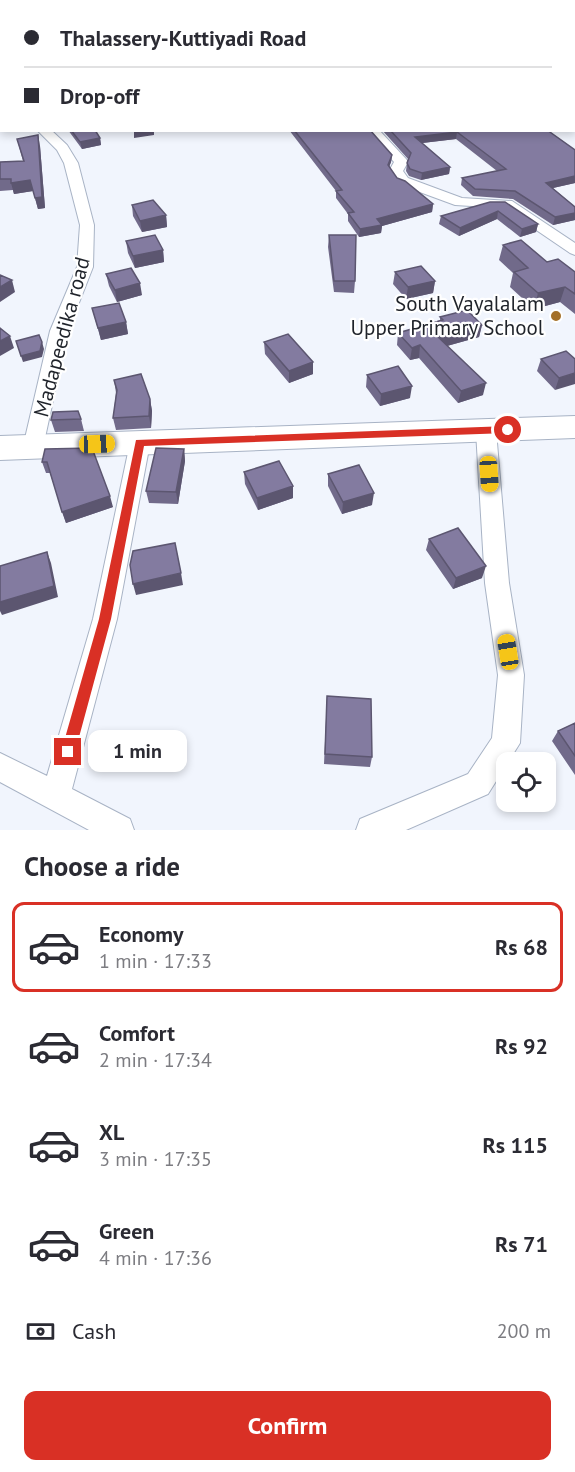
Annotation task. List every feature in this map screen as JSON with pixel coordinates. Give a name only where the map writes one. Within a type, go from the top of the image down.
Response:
[{"type":"main road","points":[[0,448],[575,427]]},
{"type":"street","name":"Madapeedika road","points":[[33,447],[59,331],[85,267],[87,235],[84,209],[70,163],[62,148],[46,132]]},
{"type":"street","points":[[374,132],[401,162],[396,171],[403,181],[460,202],[507,204],[575,250]]},
{"type":"street","points":[[371,830],[478,784],[506,743],[511,675],[497,583],[486,431]]},
{"type":"street","points":[[55,797],[105,619],[140,443]]},
{"type":"street","points":[[0,767],[118,830]]},
{"type":"building","points":[[72,132],[96,132],[100,138],[80,142]]},
{"type":"building","points":[[296,132],[372,132],[392,155],[388,165],[397,178],[405,181],[433,204],[377,219],[382,225],[360,229],[348,213],[354,212],[336,191],[342,190]]},
{"type":"building","points":[[392,132],[457,132],[415,137],[450,167],[422,173],[410,169],[407,163],[411,153]]},
{"type":"building","points":[[457,132],[550,132],[575,150],[575,176],[546,183],[575,207],[575,213],[555,217],[515,191],[475,189],[462,178],[506,169]]},
{"type":"building","points":[[38,135],[42,197],[35,198],[30,180],[11,183],[11,179],[0,179],[0,162],[24,161],[17,139]]},
{"type":"building","points":[[153,200],[166,215],[140,221],[132,205]]},
{"type":"building","points":[[490,202],[505,202],[538,224],[522,229],[498,211],[460,228],[441,216]]},
{"type":"building","points":[[155,235],[163,250],[133,256],[126,241]]},
{"type":"building","points":[[329,235],[356,235],[355,281],[334,281]]},
{"type":"building","points":[[521,240],[547,262],[558,259],[575,272],[575,294],[565,287],[538,293],[514,272],[528,268],[503,245]]},
{"type":"building","points":[[421,266],[435,281],[408,287],[395,272]]},
{"type":"building","points":[[131,268],[140,283],[115,290],[106,274]]},
{"type":"building","points":[[0,275],[12,280],[0,287]]},
{"type":"building","points":[[119,303],[126,322],[98,328],[92,308]]},
{"type":"building","points":[[467,310],[482,325],[438,337],[486,383],[461,391],[420,345],[412,348],[398,333],[443,320],[440,317]]},
{"type":"building","points":[[0,328],[10,336],[0,341]]},
{"type":"building","points":[[288,334],[313,362],[289,371],[264,342]]},
{"type":"building","points":[[39,335],[42,342],[40,351],[21,356],[16,341]]},
{"type":"building","points":[[566,351],[575,359],[575,373],[559,378],[541,359]]},
{"type":"building","points":[[398,366],[412,386],[381,394],[367,375]]},
{"type":"building","points":[[141,374],[150,399],[149,416],[113,418],[117,390],[114,380]]},
{"type":"building","points":[[78,411],[81,419],[51,420],[53,412]]},
{"type":"building","points":[[92,448],[110,496],[62,512],[47,462],[42,462],[45,449]]},
{"type":"building","points":[[156,448],[184,449],[176,492],[146,491]]},
{"type":"building","points":[[279,461],[293,486],[257,498],[244,472]]},
{"type":"building","points":[[359,465],[374,493],[343,502],[328,474]]},
{"type":"building","points":[[458,528],[486,566],[456,578],[429,539]]},
{"type":"building","points":[[175,543],[181,573],[133,584],[130,565],[133,551]]},
{"type":"building","points":[[47,552],[54,586],[0,602],[0,566]]},
{"type":"building","points":[[327,696],[371,699],[372,757],[325,754]]},
{"type":"building","points":[[575,723],[575,756],[558,731]]},
{"type":"place","name":"South Vayalalam Upper Primary School","points":[[556,316]]},
{"type":"route","points":[[68,752],[105,619],[140,443],[508,430]]}]
